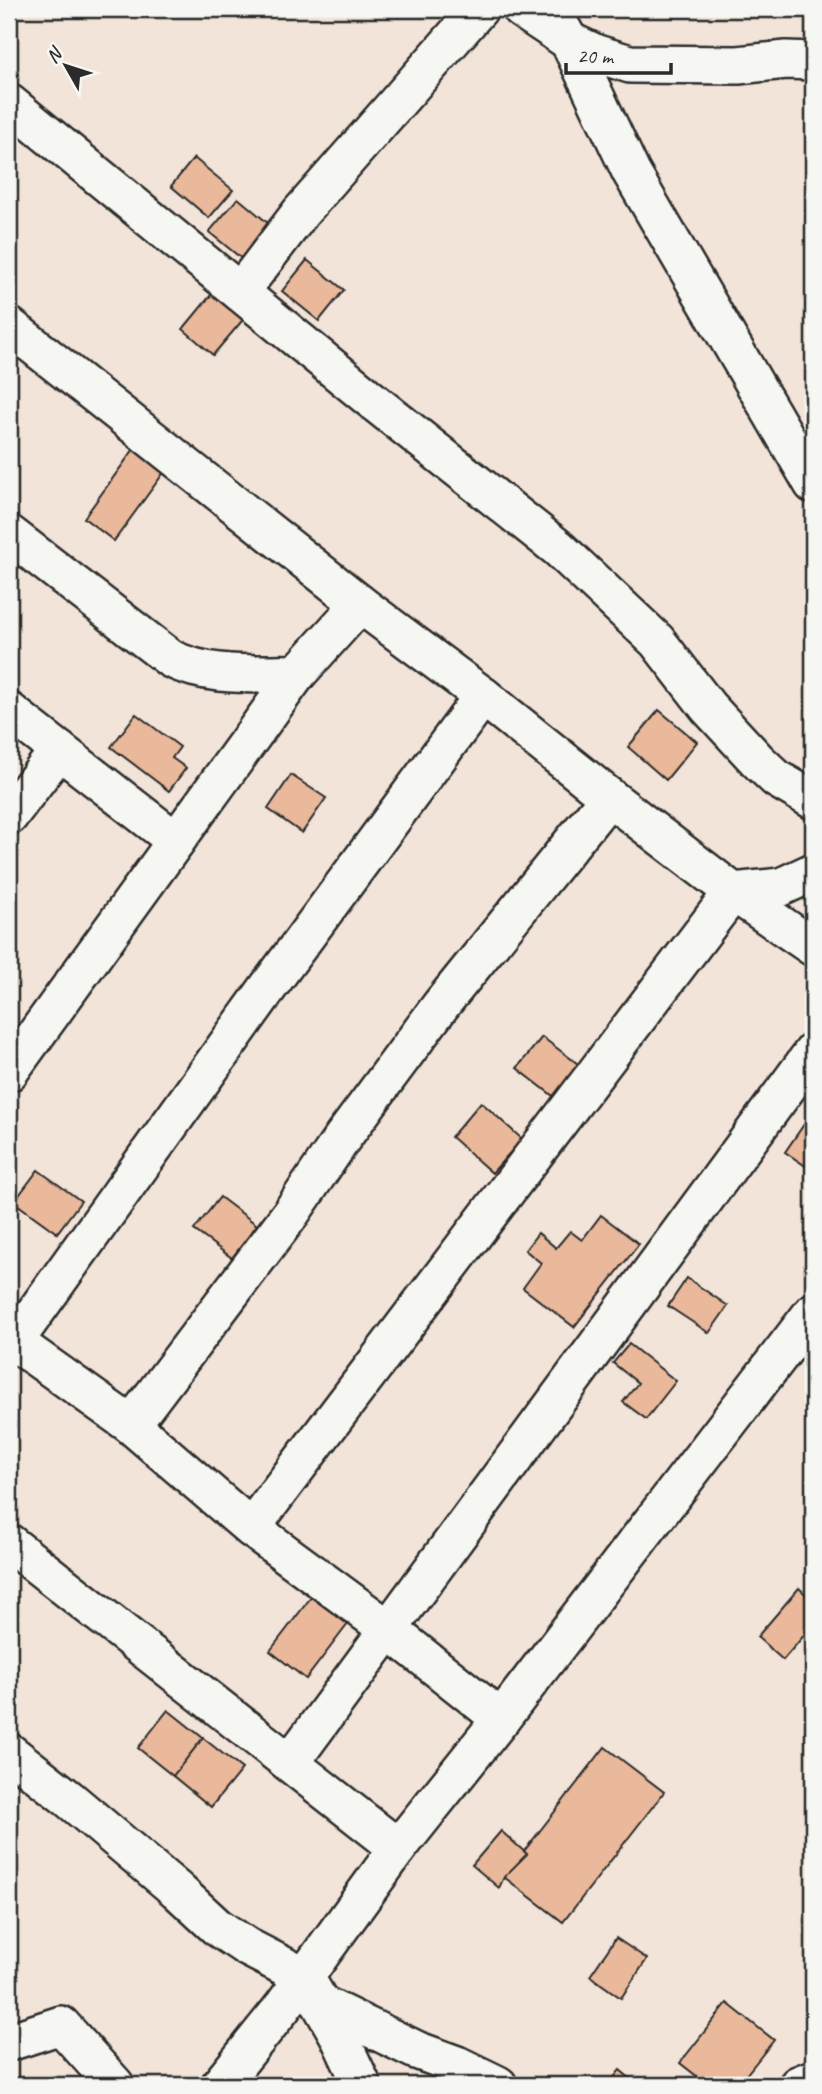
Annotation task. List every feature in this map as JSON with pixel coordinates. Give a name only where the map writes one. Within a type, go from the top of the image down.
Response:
[{"type":"street","points":[[240,292],[301,212],[479,9]]},
{"type":"street","points":[[521,9],[569,41],[597,54],[630,64],[738,65],[786,60],[813,61]]},
{"type":"street","points":[[551,9],[631,172],[813,484]]},
{"type":"street","points":[[9,103],[379,406],[558,548],[657,641],[708,707],[758,761],[777,779],[813,800]]},
{"type":"street","points":[[9,326],[609,797],[733,892],[813,947]]},
{"type":"street","points":[[9,534],[171,659],[190,668],[218,673],[297,674]]},
{"type":"street","points":[[15,1052],[176,841],[297,674],[360,604]]},
{"type":"street","points":[[483,696],[11,1342],[131,1425],[251,1528],[388,1629],[501,1719]]},
{"type":"street","points":[[9,711],[176,841]]},
{"type":"street","points":[[9,816],[59,750]]},
{"type":"street","points":[[131,1425],[289,1216],[343,1137],[441,1005],[609,797]]},
{"type":"street","points":[[251,1528],[733,892],[781,887],[813,872]]},
{"type":"street","points":[[290,1763],[813,1052]]},
{"type":"street","points":[[220,2085],[313,1991],[398,1848],[501,1719],[813,1312]]},
{"type":"street","points":[[9,1543],[398,1848]]},
{"type":"street","points":[[9,1752],[177,1890],[217,1927],[313,1991],[416,2050],[457,2065],[498,2085]]},
{"type":"street","points":[[313,1991],[362,2085]]},
{"type":"street","points":[[9,2042],[61,2025],[115,2085]]},
{"type":"street","points":[[798,2085],[813,2079]]},
{"type":"building","points":[[194,158],[233,190],[209,218],[171,186]]},
{"type":"building","points":[[238,198],[275,229],[247,263],[209,232]]},
{"type":"building","points":[[307,260],[344,290],[319,321],[282,291]]},
{"type":"building","points":[[216,289],[247,315],[213,355],[183,329]]},
{"type":"building","points":[[139,442],[170,464],[114,541],[84,518]]},
{"type":"building","points":[[659,710],[697,742],[666,780],[628,747]]},
{"type":"building","points":[[136,714],[180,747],[172,758],[186,768],[169,791],[111,747]]},
{"type":"building","points":[[291,775],[326,798],[302,833],[268,809]]},
{"type":"building","points":[[9,925],[16,930],[9,939]]},
{"type":"building","points":[[542,1037],[582,1067],[557,1099],[517,1068]]},
{"type":"building","points":[[481,1102],[522,1139],[492,1173],[451,1137]]},
{"type":"building","points":[[807,1120],[813,1124],[813,1171],[785,1152]]},
{"type":"building","points":[[38,1170],[81,1201],[57,1233],[14,1202]]},
{"type":"building","points":[[220,1197],[257,1225],[232,1258],[194,1230]]},
{"type":"building","points":[[601,1215],[639,1244],[574,1327],[523,1288],[541,1263],[525,1250],[538,1233],[556,1248],[570,1231],[582,1240]]},
{"type":"building","points":[[687,1278],[728,1306],[709,1333],[668,1306]]},
{"type":"building","points":[[629,1344],[676,1381],[646,1419],[623,1402],[638,1383],[613,1363]]},
{"type":"building","points":[[799,1588],[813,1601],[813,1625],[783,1660],[757,1637]]},
{"type":"building","points":[[312,1596],[348,1624],[306,1679],[270,1651]]},
{"type":"building","points":[[168,1710],[203,1738],[173,1776],[138,1748]]},
{"type":"building","points":[[203,1738],[242,1769],[211,1807],[173,1776]]},
{"type":"building","points":[[605,1747],[664,1792],[563,1922],[504,1877]]},
{"type":"building","points":[[501,1831],[527,1854],[504,1877],[499,1888],[472,1865]]},
{"type":"building","points":[[616,1938],[647,1959],[621,1998],[590,1976]]},
{"type":"building","points":[[727,2003],[774,2040],[738,2085],[708,2085],[680,2063]]},
{"type":"building","points":[[620,2070],[638,2085],[608,2085]]}]
